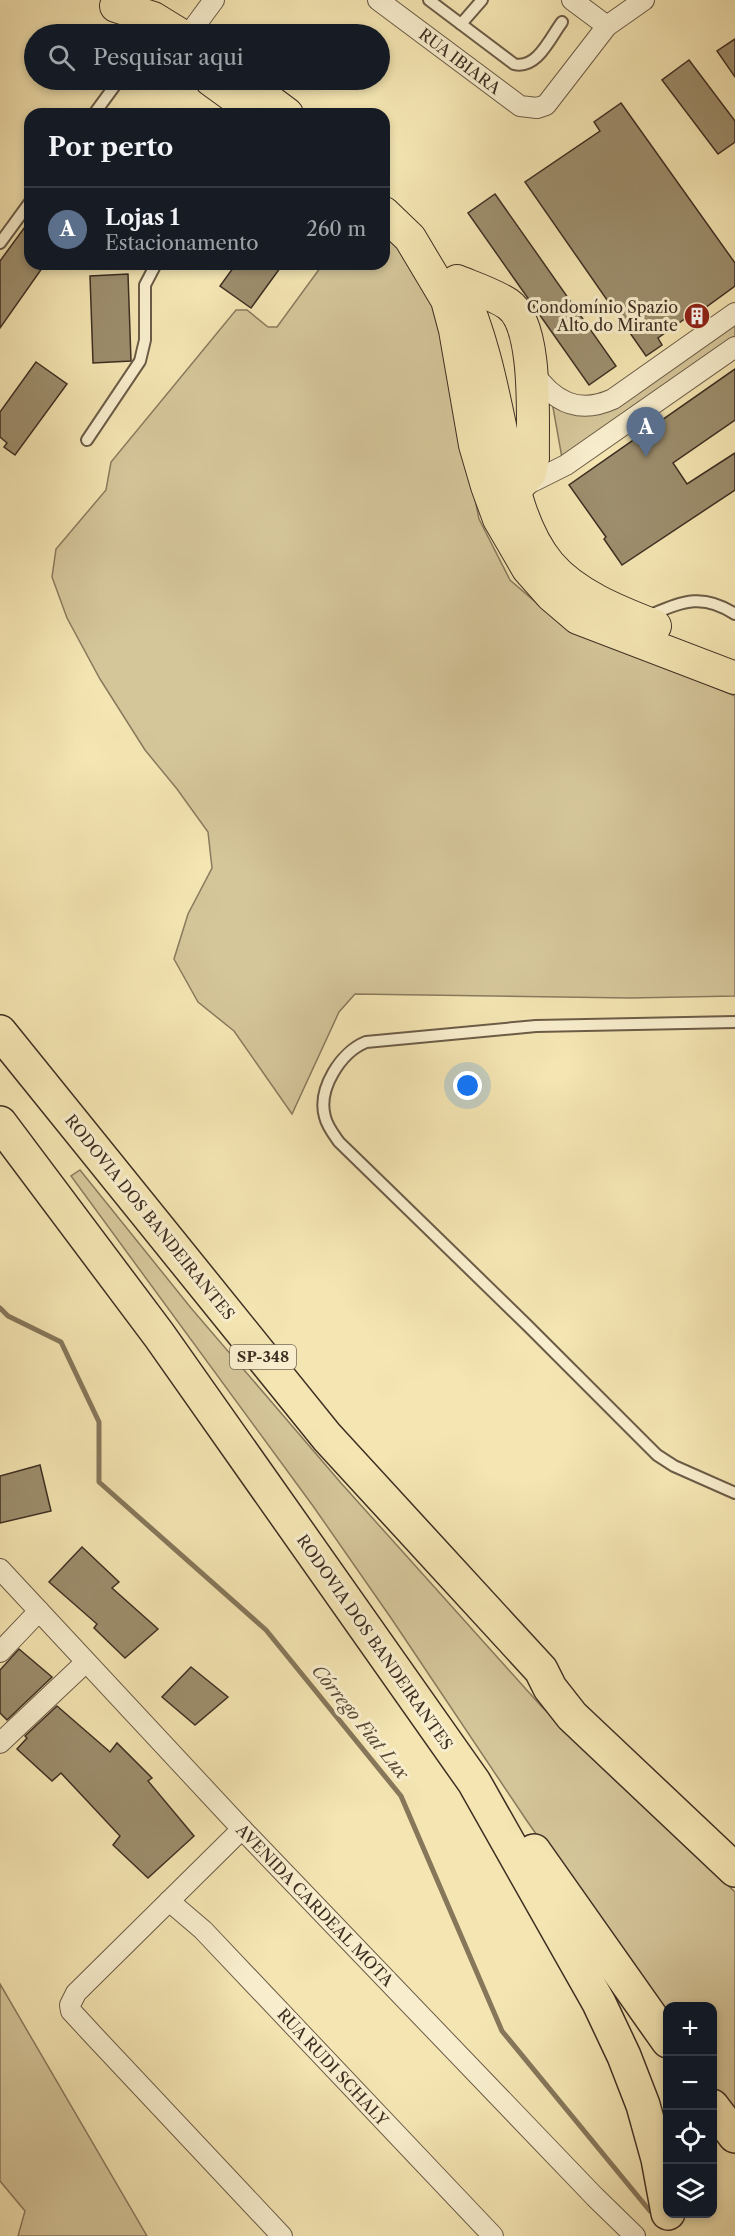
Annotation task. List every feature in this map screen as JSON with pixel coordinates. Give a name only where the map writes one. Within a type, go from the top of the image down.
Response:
[{"type":"highway","name":"RODOVIA DOS BANDEIRANTES","points":[[0,1032],[327,1437],[541,1670]]},
{"type":"highway","name":"RODOVIA DOS BANDEIRANTES","points":[[0,1123],[159,1335],[474,1782]]},
{"type":"highway","points":[[541,1670],[563,1684],[735,1842]]},
{"type":"highway","points":[[541,1670],[550,1688],[572,1716],[735,1870]]},
{"type":"highway","points":[[474,1782],[495,1800],[512,1820],[663,2034]]},
{"type":"highway","points":[[474,1782],[599,2003],[624,2056],[643,2105],[663,2186]]},
{"type":"highway","points":[[715,2110],[735,2136]]},
{"type":"highway","points":[[668,2218],[670,2236]]},
{"type":"main road","points":[[112,3],[136,24]]},
{"type":"main road","points":[[112,3],[153,18],[163,24]]},
{"type":"main road","points":[[225,90],[250,108]]},
{"type":"main road","points":[[254,90],[279,108]]},
{"type":"main road","points":[[390,194],[402,205],[451,267],[458,282],[466,328],[475,445],[548,564],[568,582],[598,601],[638,620],[735,659]]},
{"type":"main road","points":[[390,219],[410,238],[466,328]]},
{"type":"main road","points":[[458,282],[509,304],[520,315],[527,333],[533,458],[530,472],[500,489]]},
{"type":"main road","points":[[466,328],[496,328],[508,334],[530,362]]},
{"type":"main road","points":[[500,489],[499,519],[528,569],[551,595],[578,618],[735,678]]},
{"type":"street","points":[[196,24],[214,0]]},
{"type":"street","name":"RUA IBIARA","points":[[378,0],[520,106],[537,108],[546,105],[607,26]]},
{"type":"street","points":[[572,0],[607,26],[644,0]]},
{"type":"street","points":[[530,362],[545,390],[558,399],[578,405],[600,405],[613,399],[735,314]]},
{"type":"street","points":[[500,489],[566,465],[735,347]]},
{"type":"street","name":"AVENIDA CARDEAL MOTA","points":[[0,1569],[242,1829],[635,2236]]},
{"type":"street","points":[[0,1652],[39,1611]]},
{"type":"street","points":[[0,1743],[86,1662]]},
{"type":"street","points":[[242,1829],[76,1992],[70,2005],[71,2011],[282,2236]]},
{"type":"street","name":"RUA RUDI SCHALY","points":[[169,1901],[203,1930],[486,2233]]},
{"type":"lane","points":[[429,0],[514,64],[522,66],[536,58],[562,22]]},
{"type":"lane","points":[[461,24],[482,0]]},
{"type":"lane","points":[[98,108],[112,90]]},
{"type":"lane","points":[[0,243],[24,210]]},
{"type":"lane","points":[[87,440],[140,361],[145,340],[145,285],[153,270]]},
{"type":"lane","points":[[638,620],[681,602],[695,600],[714,603],[735,614]]},
{"type":"lane","points":[[735,1022],[536,1026],[366,1042],[356,1046],[344,1057],[327,1086],[323,1108],[325,1119],[339,1142],[657,1455],[674,1466],[735,1493]]},
{"type":"shaded area","points":[[390,226],[429,275],[479,519],[510,580],[560,623],[735,696],[735,996],[630,998],[355,994],[339,1012],[292,1114],[234,1031],[198,1002],[174,959],[188,914],[212,868],[208,832],[145,750],[100,679],[67,618],[52,577],[56,549],[106,490],[111,462],[236,310],[247,310],[268,327],[277,327],[319,270],[390,270]]},
{"type":"shaded area","points":[[735,319],[735,336],[562,458],[552,402],[572,413]]},
{"type":"shaded area","points":[[80,1170],[191,1308],[341,1483],[542,1707],[735,1892],[735,2117],[717,2092],[717,2002],[663,2002],[663,2015],[527,1821],[313,1506],[71,1176]]},
{"type":"shaded area","points":[[0,1984],[147,2236],[18,2236],[25,2211],[0,2181]]},
{"type":"building","points":[[735,39],[735,77],[717,51]]},
{"type":"building","points":[[689,60],[735,121],[735,142],[718,154],[662,80]]},
{"type":"building","points":[[621,103],[735,263],[735,286],[705,308],[708,314],[691,325],[686,318],[658,338],[662,345],[646,356],[525,182],[600,131],[594,122]]},
{"type":"building","points":[[495,194],[616,366],[589,385],[468,213]]},
{"type":"building","points":[[24,228],[24,270],[41,270],[0,328],[0,261]]},
{"type":"building","points":[[232,270],[279,270],[251,308],[220,286]]},
{"type":"building","points":[[128,274],[131,361],[93,363],[90,276]]},
{"type":"building","points":[[36,362],[67,384],[15,455],[4,447],[7,443],[0,437],[0,412]]},
{"type":"building","points":[[735,369],[735,420],[673,463],[687,484],[735,453],[735,490],[622,565],[604,539],[606,537],[569,485]]},
{"type":"building","points":[[40,1465],[51,1511],[0,1523],[0,1476]]},
{"type":"building","points":[[82,1547],[119,1582],[112,1588],[158,1629],[125,1658],[94,1628],[97,1624],[49,1582]]},
{"type":"building","points":[[19,1649],[52,1677],[7,1720],[0,1713],[0,1670]]},
{"type":"building","points":[[191,1667],[228,1697],[195,1725],[162,1697]]},
{"type":"building","points":[[57,1706],[110,1752],[117,1743],[152,1778],[148,1781],[194,1836],[148,1878],[113,1845],[120,1836],[61,1773],[52,1781],[17,1749],[27,1738],[25,1736]]},
{"type":"waterway","name":"Córrego Fiat Lux","points":[[0,1308],[8,1316],[61,1342],[99,1422],[99,1482],[266,1630],[401,1796],[502,2031],[650,2211]]},
{"type":"place","name":"Condomínio Spazio Alto do Mirante","points":[[697,316]]},
{"type":"place","name":"Lojas 1","points":[[646,457]]}]
